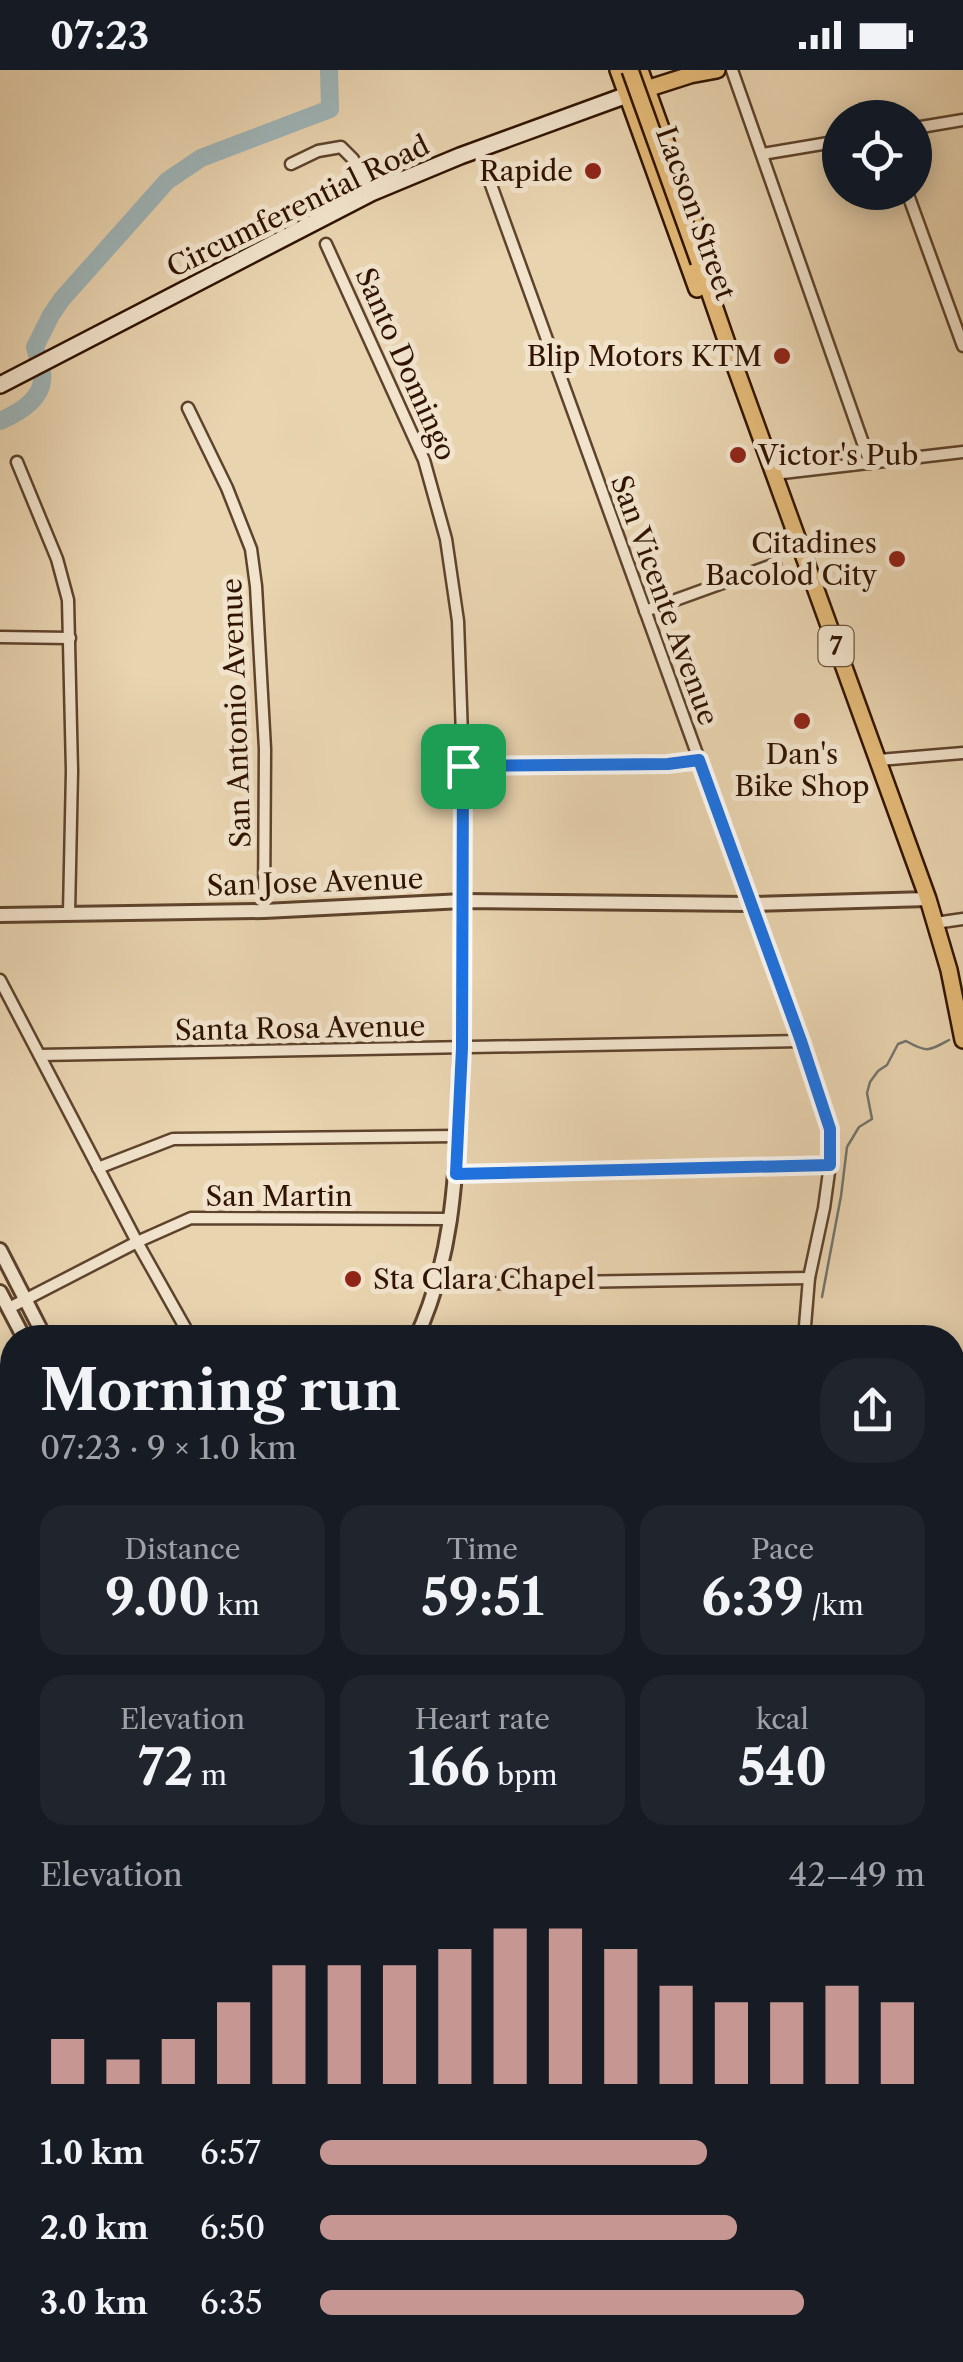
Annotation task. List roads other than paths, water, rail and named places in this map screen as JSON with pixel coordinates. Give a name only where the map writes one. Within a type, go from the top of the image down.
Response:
[{"type":"main road","name":"Lacson Street","points":[[618,70],[708,318],[736,369]]},
{"type":"main road","name":"Lacson Street","points":[[630,70],[928,899],[949,970],[963,1040]]},
{"type":"main road","name":"Lacson Street","points":[[640,70],[727,312],[736,369]]},
{"type":"main road","points":[[627,95],[717,70]]},
{"type":"main road","name":"Circumferential Road","points":[[0,385],[371,193],[627,95]]},
{"type":"street","points":[[732,70],[870,463]]},
{"type":"street","points":[[932,125],[963,120]]},
{"type":"street","points":[[762,154],[822,144]]},
{"type":"street","points":[[291,164],[318,151],[341,147],[371,193]]},
{"type":"street","name":"San Vicente Avenue","points":[[486,171],[830,1129],[830,1165],[809,1278],[805,1325]]},
{"type":"street","points":[[914,210],[963,346]]},
{"type":"street","name":"Santo Domingo","points":[[326,244],[424,460],[446,540],[458,620],[464,902],[458,1136],[451,1219],[438,1282],[421,1325]]},
{"type":"street","name":"San Antonio Avenue","points":[[188,408],[251,549],[265,748],[264,911]]},
{"type":"street","points":[[774,474],[963,452]]},
{"type":"street","points":[[17,462],[64,581],[70,638],[69,912]]},
{"type":"street","points":[[645,611],[775,564]]},
{"type":"street","points":[[0,637],[70,638]]},
{"type":"street","points":[[879,760],[963,752]]},
{"type":"street","points":[[463,766],[668,764],[699,760]]},
{"type":"street","name":"San Jose Avenue","points":[[0,915],[264,911],[464,902],[752,904],[928,899]]},
{"type":"street","points":[[935,923],[963,919]]},
{"type":"street","points":[[0,980],[183,1325]]},
{"type":"street","name":"Santa Rosa Avenue","points":[[40,1054],[801,1041]]},
{"type":"street","points":[[98,1168],[173,1138],[458,1136]]},
{"type":"street","points":[[456,1174],[830,1165]]},
{"type":"street","name":"San Martin","points":[[8,1308],[191,1218],[451,1219]]},
{"type":"street","points":[[0,1250],[38,1325]]},
{"type":"street","points":[[438,1282],[809,1278]]},
{"type":"street","points":[[0,1292],[17,1325]]},
{"type":"waterway","points":[[0,421],[37,395],[42,373],[35,347],[62,299],[167,181],[201,158],[330,109],[329,70]]},
{"type":"waterway","points":[[822,1297],[847,1147],[859,1127],[872,1119],[867,1093],[870,1082],[887,1065],[898,1044],[906,1041],[928,1049],[949,1040]]},
{"type":"place","name":"Rapide","points":[[593,171]]},
{"type":"place","name":"Blip Motors KTM","points":[[782,356]]},
{"type":"place","name":"Victor's Pub","points":[[738,455]]},
{"type":"place","name":"Citadines Bacolod City","points":[[897,559]]},
{"type":"place","name":"Dan's Bike Shop","points":[[802,721]]},
{"type":"place","name":"Sta Clara Chapel","points":[[353,1279]]}]
